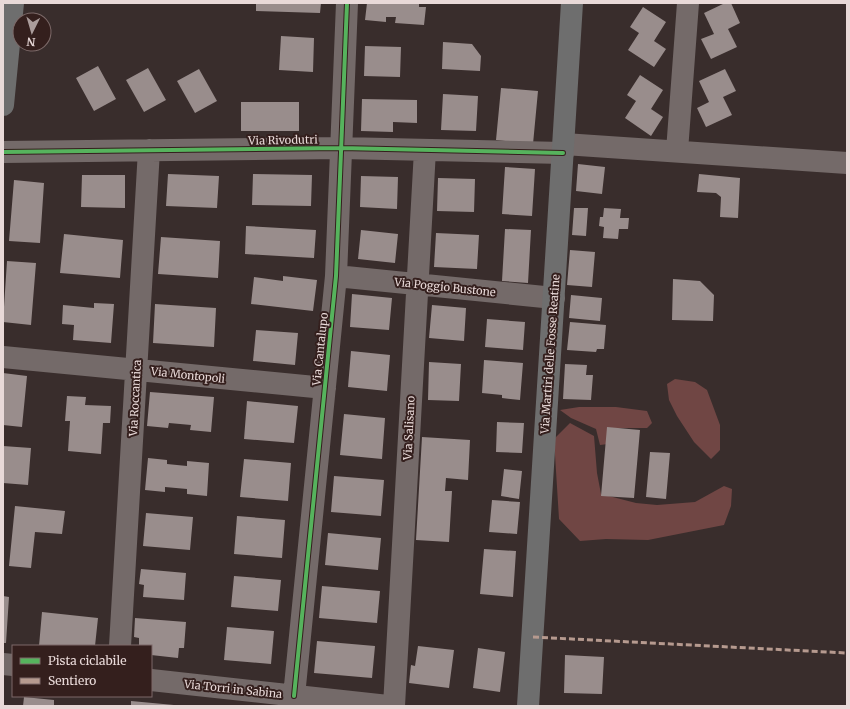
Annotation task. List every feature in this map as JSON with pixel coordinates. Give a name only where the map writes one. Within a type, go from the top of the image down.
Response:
[{"type":"main road","points":[[3,105],[13,3]]},
{"type":"main road","name":"Via Martiri delle Fosse Reatine","points":[[528,706],[572,3]]},
{"type":"street","name":"Via Cantalupo","points":[[294,696],[336,276],[347,3]]},
{"type":"street","points":[[676,151],[688,3]]},
{"type":"street","name":"Via Rivodutri","points":[[3,152],[341,148],[425,150],[563,148],[676,151],[847,163]]},
{"type":"street","name":"Via Roccantica","points":[[120,645],[149,150]]},
{"type":"street","name":"Via Salisano","points":[[394,706],[425,150]]},
{"type":"street","name":"Via Poggio Bustone","points":[[336,276],[554,298]]},
{"type":"street","name":"Via Montopoli","points":[[3,357],[325,388]]},
{"type":"street","name":"Via Torri in Sabina","points":[[152,680],[388,706]]},
{"type":"shaded area","points":[[675,379],[695,382],[707,390],[720,425],[720,450],[711,459],[694,442],[677,416],[669,400],[667,384]]},
{"type":"shaded area","points":[[579,407],[616,407],[647,411],[652,423],[647,428],[611,428],[608,444],[600,445],[596,429],[571,418],[560,410]]},
{"type":"shaded area","points":[[570,423],[594,436],[597,473],[601,494],[636,503],[657,505],[695,502],[724,486],[732,489],[731,506],[724,525],[648,540],[606,539],[580,541],[559,519],[554,439]]},
{"type":"building","points":[[256,3],[321,3],[320,13],[256,11]]},
{"type":"building","points":[[367,3],[419,3],[419,7],[426,7],[424,25],[395,23],[396,17],[386,17],[386,22],[365,20]]},
{"type":"building","points":[[725,3],[731,3],[740,23],[728,29],[737,47],[711,59],[701,39],[714,34],[704,13]]},
{"type":"building","points":[[643,7],[666,22],[654,41],[666,49],[654,67],[628,50],[639,33],[630,27]]},
{"type":"building","points":[[281,36],[314,38],[313,72],[279,70]]},
{"type":"building","points":[[443,42],[472,44],[481,56],[480,71],[442,69]]},
{"type":"building","points":[[365,46],[401,47],[400,77],[364,76]]},
{"type":"building","points":[[98,66],[116,99],[94,111],[76,78]]},
{"type":"building","points":[[148,68],[166,100],[144,112],[126,80]]},
{"type":"building","points":[[199,69],[217,101],[195,113],[177,81]]},
{"type":"building","points":[[725,69],[736,91],[723,97],[732,115],[706,127],[697,108],[709,102],[699,81]]},
{"type":"building","points":[[640,75],[663,90],[651,109],[663,117],[651,136],[625,118],[636,101],[627,95]]},
{"type":"building","points":[[501,88],[538,91],[533,144],[496,140]]},
{"type":"building","points":[[443,94],[478,96],[476,131],[441,130]]},
{"type":"building","points":[[362,99],[417,100],[417,123],[393,122],[393,132],[361,131]]},
{"type":"building","points":[[241,102],[299,102],[299,131],[241,131]]},
{"type":"building","points":[[578,164],[605,167],[602,194],[576,191]]},
{"type":"building","points":[[505,167],[535,169],[532,216],[502,214]]},
{"type":"building","points":[[168,174],[219,176],[217,208],[166,206]]},
{"type":"building","points":[[253,174],[312,175],[311,206],[252,205]]},
{"type":"building","points":[[699,174],[740,178],[738,218],[720,217],[721,197],[716,193],[697,192]]},
{"type":"building","points":[[82,175],[125,175],[125,208],[81,207]]},
{"type":"building","points":[[361,176],[398,177],[397,209],[360,207]]},
{"type":"building","points":[[438,178],[475,179],[474,212],[437,211]]},
{"type":"building","points":[[14,180],[44,183],[40,243],[9,241]]},
{"type":"building","points":[[574,208],[588,208],[586,236],[572,235]]},
{"type":"building","points":[[604,208],[621,209],[620,218],[629,218],[628,229],[619,229],[618,239],[603,238],[604,227],[599,226],[600,217],[603,217]]},
{"type":"building","points":[[246,226],[316,230],[314,258],[245,254]]},
{"type":"building","points":[[505,229],[531,230],[528,283],[502,281]]},
{"type":"building","points":[[361,230],[398,234],[395,263],[358,259]]},
{"type":"building","points":[[436,233],[479,235],[477,269],[434,267]]},
{"type":"building","points":[[64,234],[123,240],[120,278],[60,273]]},
{"type":"building","points":[[161,237],[220,241],[218,278],[158,274]]},
{"type":"building","points":[[570,250],[595,252],[592,287],[567,285]]},
{"type":"building","points":[[7,261],[36,263],[31,325],[3,322]]},
{"type":"building","points":[[283,276],[317,280],[313,311],[251,304],[254,277],[283,281]]},
{"type":"building","points":[[673,279],[700,281],[714,295],[713,321],[672,320]]},
{"type":"building","points":[[352,294],[392,298],[389,330],[350,327]]},
{"type":"building","points":[[571,295],[602,298],[600,321],[569,318]]},
{"type":"building","points":[[94,303],[114,304],[111,343],[73,340],[74,325],[62,324],[63,305],[94,308]]},
{"type":"building","points":[[155,304],[216,308],[214,347],[153,343]]},
{"type":"building","points":[[432,305],[466,308],[464,341],[429,338]]},
{"type":"building","points":[[487,319],[525,322],[523,350],[485,347]]},
{"type":"building","points":[[570,322],[606,325],[604,349],[597,349],[596,352],[567,350]]},
{"type":"building","points":[[256,330],[298,333],[295,365],[253,361]]},
{"type":"building","points":[[351,351],[390,355],[387,391],[348,387]]},
{"type":"building","points":[[484,360],[523,363],[520,400],[502,398],[502,395],[482,393]]},
{"type":"building","points":[[429,362],[461,364],[459,401],[428,400]]},
{"type":"building","points":[[565,364],[587,365],[586,375],[593,375],[591,400],[563,399]]},
{"type":"building","points":[[3,373],[27,376],[22,427],[3,425]]},
{"type":"building","points":[[150,392],[214,397],[211,432],[190,430],[191,425],[169,423],[168,428],[147,426]]},
{"type":"building","points":[[67,396],[86,397],[85,405],[111,406],[110,423],[103,423],[101,454],[68,451],[70,421],[65,421]]},
{"type":"building","points":[[247,401],[298,406],[294,443],[244,439]]},
{"type":"building","points":[[344,414],[385,418],[382,459],[340,455]]},
{"type":"building","points":[[497,422],[524,423],[522,453],[496,452]]},
{"type":"building","points":[[607,427],[640,430],[634,498],[601,496]]},
{"type":"building","points":[[422,437],[470,440],[468,480],[446,478],[445,491],[452,491],[449,542],[416,540]]},
{"type":"building","points":[[3,446],[31,448],[28,485],[3,483]]},
{"type":"building","points":[[650,452],[670,453],[666,499],[646,497]]},
{"type":"building","points":[[148,458],[167,460],[167,464],[187,466],[187,461],[209,463],[207,496],[187,494],[187,489],[165,487],[165,492],[145,490]]},
{"type":"building","points":[[244,459],[291,463],[288,501],[240,497]]},
{"type":"building","points":[[504,469],[522,471],[519,499],[501,496]]},
{"type":"building","points":[[334,476],[384,480],[381,516],[331,512]]},
{"type":"building","points":[[492,500],[520,502],[517,534],[489,532]]},
{"type":"building","points":[[15,506],[65,511],[62,534],[35,532],[31,568],[9,566]]},
{"type":"building","points":[[146,513],[193,517],[190,550],[143,546]]},
{"type":"building","points":[[237,516],[285,520],[282,558],[234,554]]},
{"type":"building","points":[[328,533],[381,538],[378,570],[325,565]]},
{"type":"building","points":[[484,549],[516,551],[513,597],[480,594]]},
{"type":"building","points":[[141,569],[186,573],[184,600],[143,597],[144,585],[139,584]]},
{"type":"building","points":[[234,576],[281,580],[278,611],[231,607]]},
{"type":"building","points":[[322,586],[380,591],[377,623],[319,618]]},
{"type":"building","points":[[3,596],[9,597],[6,643],[3,643]]},
{"type":"building","points":[[42,612],[98,618],[95,645],[39,645]]},
{"type":"building","points":[[135,618],[186,622],[184,648],[179,648],[178,658],[152,655],[152,645],[139,645],[139,638],[134,637]]},
{"type":"building","points":[[227,627],[274,631],[271,664],[224,660]]},
{"type":"building","points":[[317,641],[375,646],[372,678],[314,673]]},
{"type":"building","points":[[418,646],[454,650],[449,688],[409,683],[411,665],[415,666]]},
{"type":"building","points":[[478,648],[505,652],[500,692],[473,688]]},
{"type":"building","points":[[565,655],[604,657],[602,694],[564,693]]},
{"type":"building","points":[[24,697],[54,700],[54,706],[23,706]]},
{"type":"building","points":[[131,701],[174,705],[174,706],[131,706]]},
{"type":"marked path","points":[[533,637],[847,653]]},
{"type":"cycle path","points":[[294,696],[336,276],[347,3]]},
{"type":"cycle path","points":[[3,152],[341,148],[563,153]]}]
